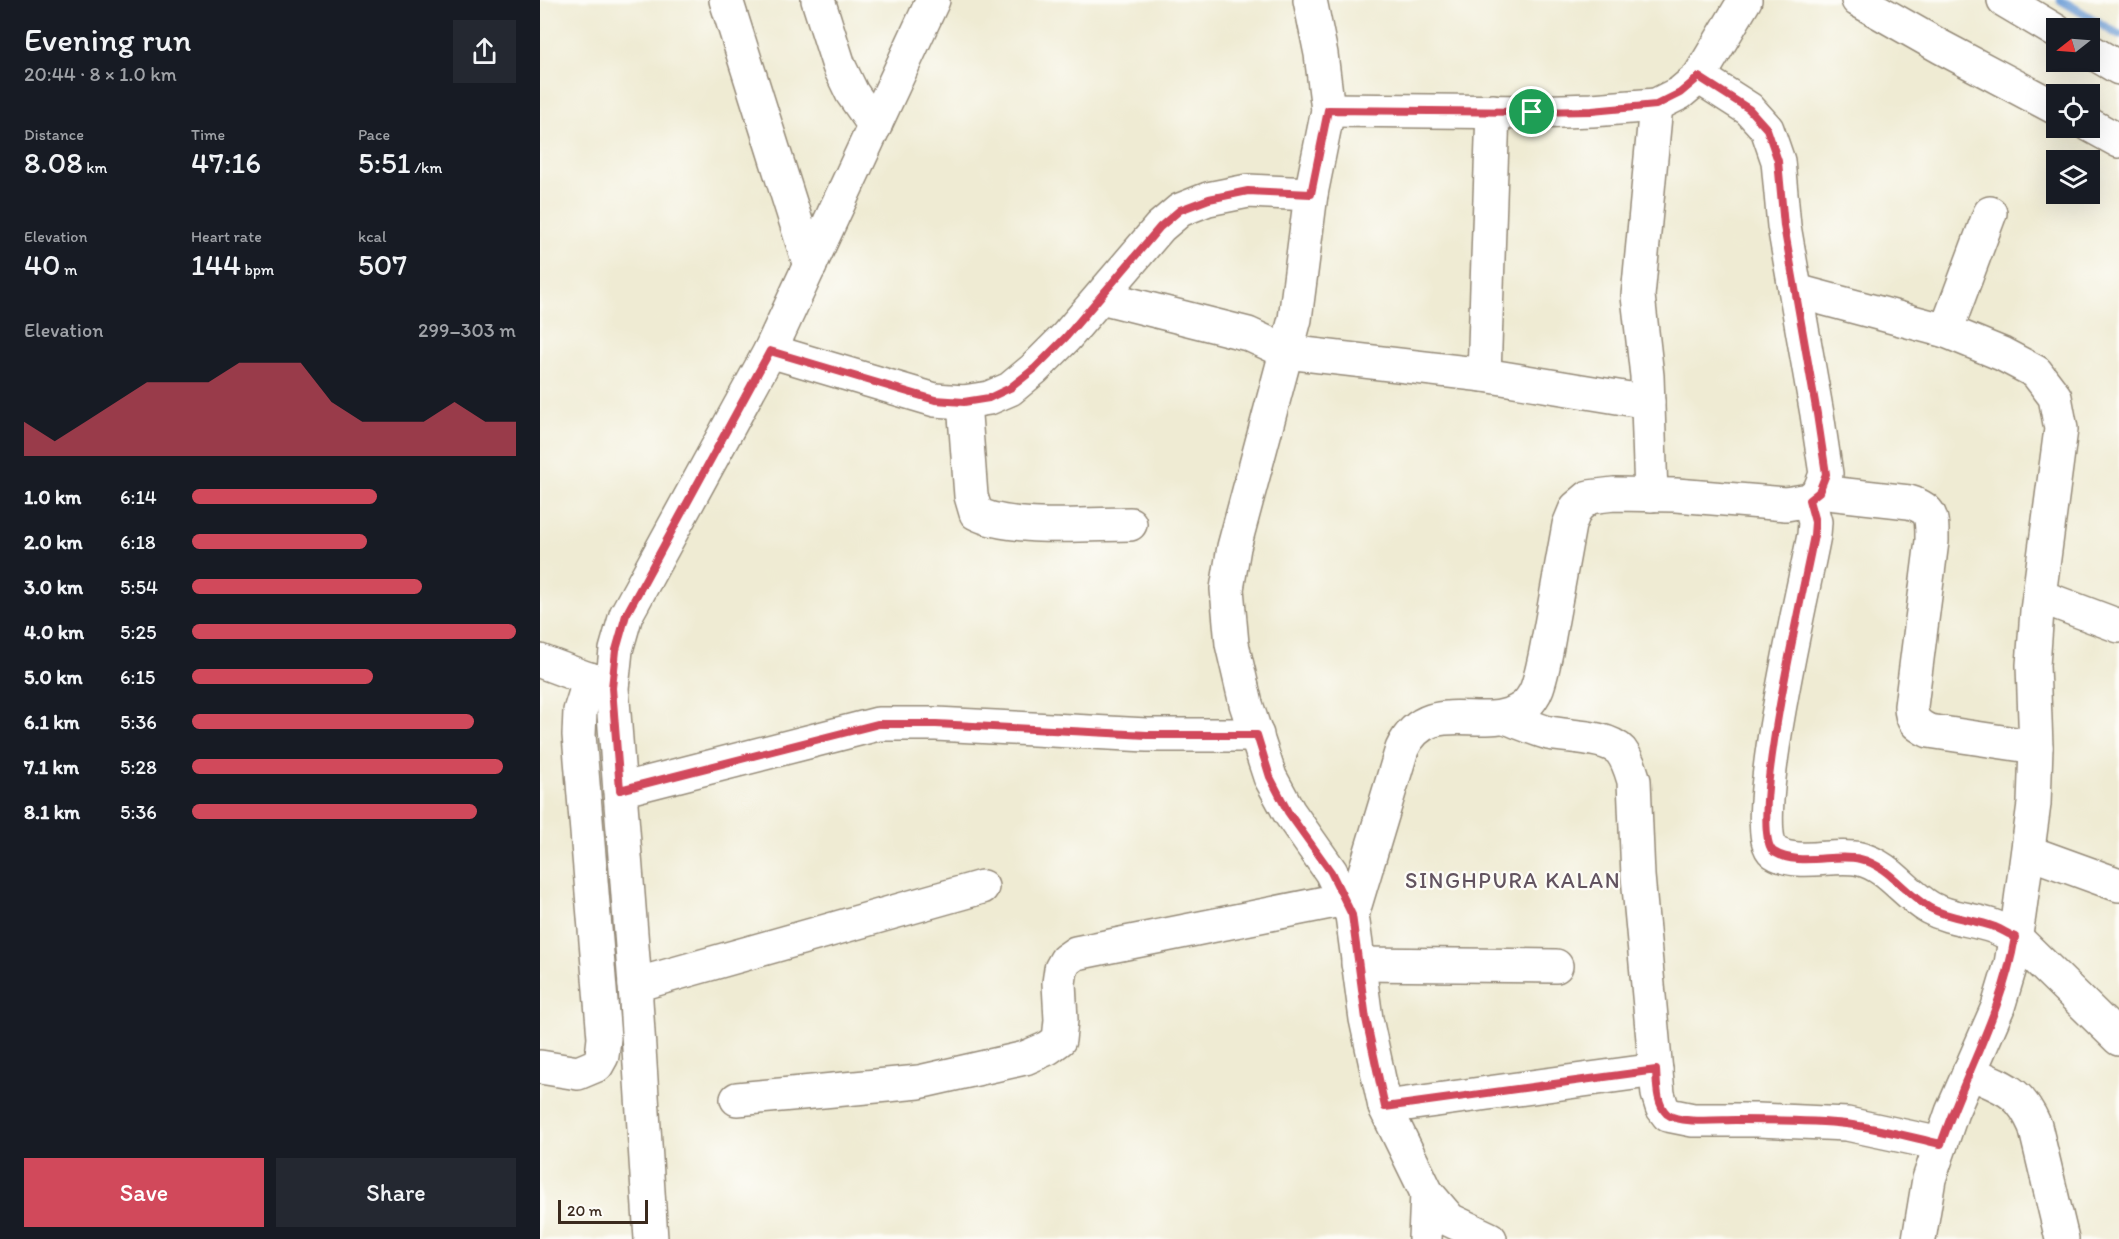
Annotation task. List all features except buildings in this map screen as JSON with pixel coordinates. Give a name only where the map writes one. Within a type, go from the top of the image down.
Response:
[{"type":"street","points":[[726,0],[810,266]]},
{"type":"street","points":[[818,0],[839,66],[852,93],[875,126]]},
{"type":"street","points":[[1310,0],[1321,54],[1328,110],[1311,194],[1295,319],[1234,547],[1227,589],[1232,644],[1246,704],[1270,777],[1288,812],[1331,872],[1348,907],[1366,1019],[1385,1107],[1427,1193],[1450,1220],[1490,1239]]},
{"type":"street","points":[[1328,110],[1592,111],[1656,105],[1680,93],[1699,77],[1745,0]]},
{"type":"street","points":[[1858,0],[2046,103]]},
{"type":"street","points":[[2004,0],[2046,25]]},
{"type":"street","points":[[540,1066],[578,1072],[597,1065],[602,1056],[604,1038],[579,735],[580,711],[601,683],[616,650],[626,615],[770,351],[875,126],[929,2]]},
{"type":"street","points":[[2100,57],[2119,68]]},
{"type":"street","points":[[1699,77],[1749,109],[1767,129],[1778,161],[1784,226],[1826,474],[1814,496],[1814,535],[1786,663],[1773,747],[1767,839],[1770,847],[1774,852],[1807,859],[1857,858],[1872,863],[1885,870],[1930,908],[1994,927],[2015,937],[2119,1039]]},
{"type":"street","points":[[1651,495],[1648,402],[1638,296],[1656,105]]},
{"type":"street","points":[[1485,375],[1492,111]]},
{"type":"street","points":[[2100,131],[2119,141]]},
{"type":"street","points":[[770,351],[935,400],[964,402],[989,398],[1010,388],[1034,369],[1101,297],[1160,227],[1180,210],[1209,199],[1248,191],[1311,194]]},
{"type":"street","points":[[1946,331],[1990,213]]},
{"type":"street","points":[[1796,291],[1946,331],[2002,354],[2036,372],[2055,397],[2061,429],[2039,596],[2033,665],[2036,747],[2034,804],[2011,964],[1998,1006],[1952,1112],[1929,1179],[1919,1239]]},
{"type":"street","points":[[1101,297],[1248,334],[1287,352],[1485,375],[1648,402]]},
{"type":"street","points":[[964,402],[971,496],[976,513],[991,520],[1021,524],[1130,524]]},
{"type":"street","points":[[1505,717],[1525,707],[1537,690],[1569,525],[1576,508],[1589,497],[1614,494],[1651,495],[1786,504],[1814,496],[1909,502],[1920,505],[1928,512],[1932,519],[1932,541],[1911,716],[1917,725],[1929,731],[2036,747]]},
{"type":"street","points":[[2039,596],[2119,626]]},
{"type":"street","points":[[540,660],[601,683]]},
{"type":"street","points":[[601,683],[620,790],[651,1239]]},
{"type":"street","points":[[1348,907],[1402,749],[1409,734],[1420,725],[1450,716],[1505,717],[1550,733],[1613,745],[1621,751],[1630,767],[1634,781],[1638,876],[1658,1094],[1662,1107],[1668,1115],[1694,1120],[1847,1124],[1941,1144]]},
{"type":"street","points":[[620,790],[878,724],[936,724],[1147,735],[1257,735]]},
{"type":"street","points":[[2028,852],[2119,885]]},
{"type":"street","points":[[635,985],[982,887]]},
{"type":"street","points":[[737,1099],[919,1082],[1025,1058],[1048,1048],[1059,1040],[1061,969],[1066,960],[1076,953],[1348,907]]},
{"type":"street","points":[[1358,964],[1556,966]]},
{"type":"street","points":[[1385,1107],[1656,1070]]},
{"type":"street","points":[[1969,1072],[2013,1092],[2023,1102],[2035,1126],[2062,1239]]},
{"type":"street","points":[[1425,1239],[1427,1193]]},
{"type":"waterway","points":[[2061,0],[2119,35]]},
{"type":"district","name":"SINGHPURA KALAN","points":[[1513,880]]},
{"type":"route","points":[[1699,77],[1749,109],[1767,129],[1778,161],[1784,226],[1826,474],[1819,492],[1809,500],[1815,522],[1814,535],[1802,599],[1786,663],[1773,747],[1767,839],[1774,852],[1788,856],[1807,859],[1857,858],[1872,863],[1885,870],[1930,908],[1994,927],[2015,937],[2011,964],[1998,1006],[1952,1112],[1941,1144],[1847,1124],[1677,1118],[1668,1115],[1662,1107],[1658,1094],[1656,1070],[1385,1107],[1366,1019],[1352,915],[1331,872],[1288,812],[1270,777],[1257,735],[1147,735],[936,724],[878,724],[620,790],[612,688],[616,650],[626,615],[770,351],[935,400],[964,402],[989,398],[1010,388],[1034,369],[1066,337],[1160,227],[1180,210],[1209,199],[1248,191],[1311,194],[1328,110],[1532,112],[1592,111],[1656,105],[1680,93],[1699,77]]}]
